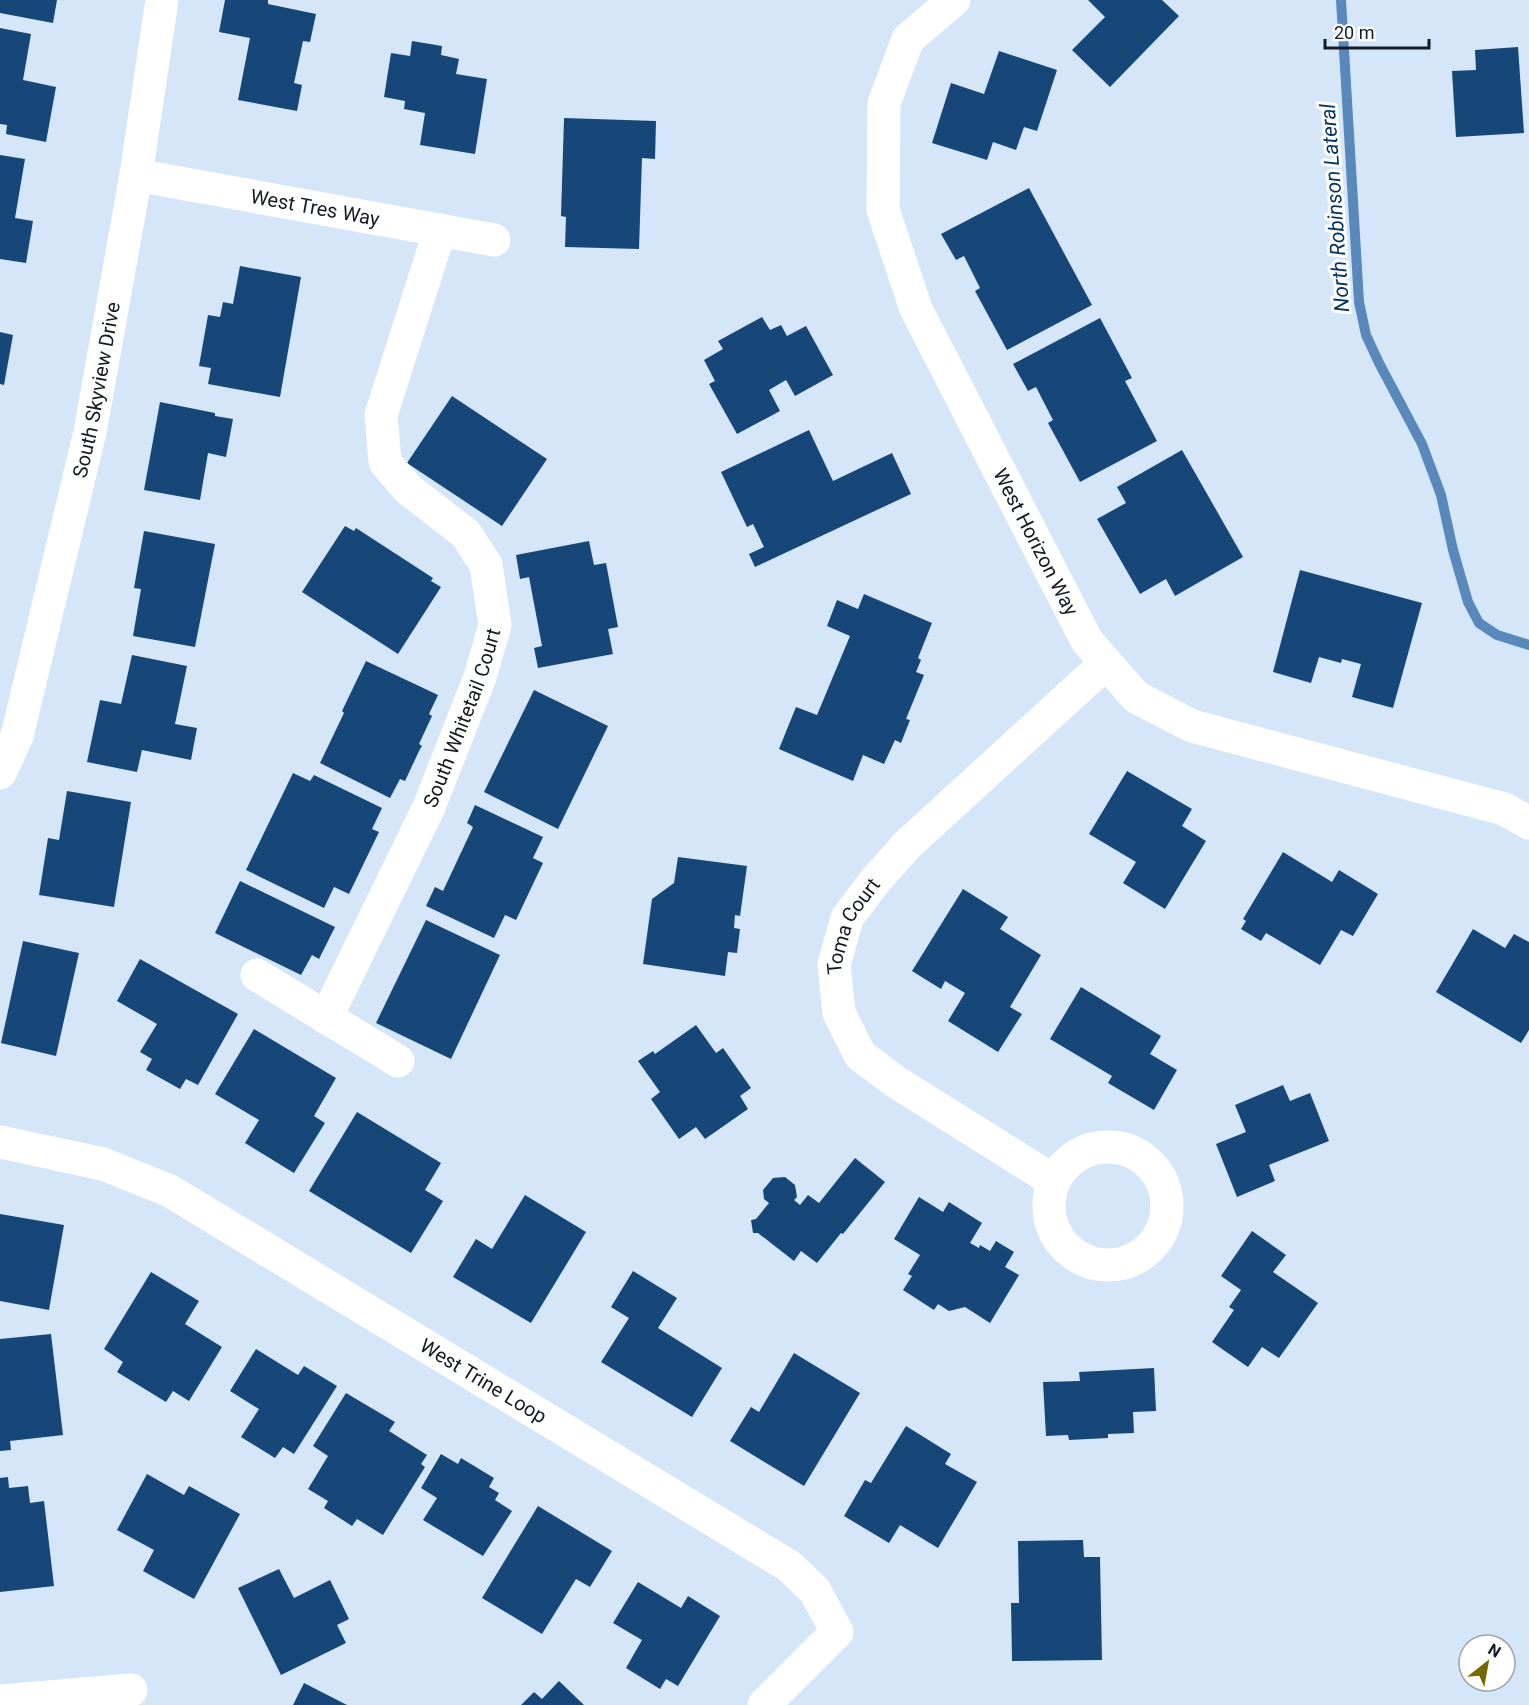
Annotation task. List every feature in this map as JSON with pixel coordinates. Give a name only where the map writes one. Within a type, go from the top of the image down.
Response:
[{"type":"street","name":"South Skyview Drive","points":[[0,774],[16,736],[90,432],[136,175],[162,0]]},
{"type":"street","name":"West Horizon Way","points":[[954,0],[908,39],[884,103],[883,210],[916,309],[1087,641],[1136,697],[1192,726],[1504,809],[1529,823]]},
{"type":"street","name":"West Tres Way","points":[[136,175],[494,240]]},
{"type":"street","name":"South Whitetail Court","points":[[326,1018],[429,807],[480,677],[495,626],[486,566],[466,534],[408,489],[385,462],[381,415],[440,230]]},
{"type":"street","name":"Toma Court","points":[[1054,1181],[896,1082],[861,1055],[839,1013],[834,965],[848,918],[875,881],[907,845],[1106,663]]},
{"type":"street","points":[[257,975],[399,1061]]},
{"type":"street","name":"West Trine Loop","points":[[0,1142],[103,1164],[170,1191],[789,1566],[815,1591],[837,1632],[764,1705]]},
{"type":"street","points":[[0,1701],[130,1690]]},
{"type":"building","points":[[0,0],[57,0],[53,23],[0,13]]},
{"type":"building","points":[[225,0],[268,0],[268,4],[316,14],[310,42],[303,41],[294,83],[302,85],[297,111],[238,100],[250,38],[219,32]]},
{"type":"building","points":[[1088,0],[1162,0],[1179,16],[1110,87],[1072,50],[1105,17]]},
{"type":"building","points":[[0,28],[31,34],[23,80],[56,87],[46,142],[6,134],[7,125],[0,124]]},
{"type":"building","points":[[412,41],[442,46],[441,55],[459,59],[456,74],[487,79],[475,154],[420,145],[425,113],[404,109],[405,101],[384,97],[391,53],[410,56]]},
{"type":"building","points":[[1518,47],[1524,133],[1456,137],[1452,71],[1476,70],[1475,50]]},
{"type":"building","points":[[999,51],[1057,70],[1037,131],[1024,127],[1016,150],[993,142],[987,160],[932,143],[951,83],[984,94]]},
{"type":"building","points":[[564,118],[656,121],[655,159],[642,158],[639,249],[565,247],[566,217],[561,216]]},
{"type":"building","points":[[0,155],[25,159],[15,218],[33,221],[26,263],[0,259]]},
{"type":"building","points":[[1029,188],[1092,305],[1007,350],[975,291],[980,288],[964,256],[956,260],[941,234]]},
{"type":"building","points":[[240,266],[301,277],[280,397],[208,384],[211,368],[199,366],[208,315],[220,317],[223,302],[233,304]]},
{"type":"building","points":[[762,317],[770,330],[781,325],[787,336],[806,326],[833,375],[795,396],[786,380],[769,390],[780,411],[737,434],[709,384],[715,381],[704,360],[723,349],[718,341]]},
{"type":"building","points":[[1100,318],[1132,378],[1125,381],[1157,441],[1080,482],[1048,423],[1053,420],[1036,387],[1028,391],[1013,364]]},
{"type":"building","points":[[0,332],[13,335],[4,385],[0,384]]},
{"type":"building","points":[[452,396],[547,459],[502,526],[407,463]]},
{"type":"building","points":[[160,402],[233,419],[226,457],[208,453],[200,500],[144,490]]},
{"type":"building","points":[[809,430],[833,481],[892,453],[911,494],[755,567],[749,554],[764,547],[753,524],[747,527],[721,472]]},
{"type":"building","points":[[1182,450],[1243,557],[1175,596],[1166,579],[1140,594],[1097,519],[1126,503],[1117,487]]},
{"type":"building","points":[[345,526],[354,531],[356,528],[433,578],[431,581],[441,587],[398,654],[302,592]]},
{"type":"building","points":[[144,531],[215,544],[195,647],[133,636],[141,589],[134,588]]},
{"type":"building","points":[[589,541],[594,565],[606,563],[618,627],[608,629],[613,654],[538,668],[534,648],[542,646],[529,577],[520,579],[516,555]]},
{"type":"building","points":[[1300,570],[1422,603],[1393,708],[1352,697],[1361,664],[1342,659],[1341,663],[1319,657],[1311,683],[1273,672]]},
{"type":"building","points":[[864,594],[932,623],[918,658],[921,660],[916,672],[924,675],[906,719],[910,720],[901,743],[895,740],[884,764],[863,755],[853,781],[779,749],[796,707],[817,715],[850,636],[827,626],[837,600],[858,609]]},
{"type":"building","points":[[132,655],[187,666],[175,724],[197,728],[191,760],[142,750],[137,772],[87,762],[100,700],[121,704]]},
{"type":"building","points":[[366,661],[438,695],[429,714],[432,716],[419,744],[422,746],[405,781],[400,779],[390,798],[320,763]]},
{"type":"building","points":[[534,690],[608,726],[558,829],[484,792]]},
{"type":"building","points":[[1127,771],[1192,809],[1182,826],[1206,841],[1165,909],[1123,883],[1136,862],[1089,834]]},
{"type":"building","points":[[293,773],[310,781],[314,775],[382,808],[372,829],[379,832],[349,894],[334,887],[324,908],[246,870]]},
{"type":"building","points":[[67,791],[131,802],[114,907],[39,895],[48,838],[59,840]]},
{"type":"building","points":[[475,805],[543,837],[533,858],[543,863],[516,920],[505,915],[494,938],[426,906],[435,887],[443,891],[473,827],[467,823]]},
{"type":"building","points":[[1283,852],[1332,882],[1339,870],[1378,894],[1353,936],[1341,930],[1320,965],[1266,933],[1261,941],[1241,929],[1246,921],[1243,919]]},
{"type":"building","points":[[678,857],[747,866],[740,916],[735,915],[734,928],[740,929],[737,953],[728,952],[725,976],[643,964],[652,899],[674,883]]},
{"type":"building","points":[[240,881],[335,927],[319,959],[312,955],[301,975],[215,933]]},
{"type":"building","points":[[963,889],[1008,917],[1000,929],[1041,955],[1010,1007],[1022,1014],[998,1052],[948,1021],[965,993],[945,981],[941,989],[912,971]]},
{"type":"building","points":[[426,920],[500,955],[451,1059],[376,1023]]},
{"type":"building","points":[[1473,929],[1505,948],[1514,934],[1529,942],[1529,1030],[1521,1043],[1436,992]]},
{"type":"building","points":[[23,941],[79,953],[56,1056],[1,1043]]},
{"type":"building","points":[[140,959],[238,1014],[198,1085],[186,1079],[180,1089],[146,1070],[152,1059],[140,1052],[157,1024],[117,1001]]},
{"type":"building","points":[[1081,987],[1161,1036],[1150,1054],[1177,1070],[1154,1110],[1108,1083],[1112,1076],[1050,1039]]},
{"type":"building","points":[[696,1025],[716,1053],[723,1048],[751,1088],[740,1096],[748,1109],[705,1139],[696,1127],[679,1139],[651,1099],[660,1092],[638,1061],[653,1051],[655,1054]]},
{"type":"building","points":[[254,1029],[336,1078],[314,1116],[325,1123],[294,1173],[245,1143],[259,1120],[215,1094]]},
{"type":"building","points":[[1283,1085],[1290,1101],[1310,1093],[1329,1141],[1269,1165],[1275,1181],[1237,1197],[1216,1144],[1246,1132],[1235,1105]]},
{"type":"building","points":[[357,1112],[441,1163],[425,1190],[443,1201],[411,1253],[309,1191]]},
{"type":"building","points":[[855,1158],[885,1182],[817,1263],[801,1251],[794,1261],[758,1233],[753,1233],[751,1220],[756,1219],[769,1203],[764,1199],[763,1190],[773,1178],[785,1177],[795,1185],[797,1197],[794,1200],[800,1205],[808,1195],[819,1203]]},
{"type":"building","points":[[525,1195],[586,1232],[531,1323],[453,1277],[476,1239],[492,1249]]},
{"type":"building","points":[[919,1197],[943,1212],[949,1202],[982,1223],[970,1243],[979,1248],[980,1245],[990,1251],[996,1241],[1014,1252],[1005,1267],[1019,1275],[990,1323],[965,1307],[949,1311],[938,1304],[934,1310],[903,1290],[912,1276],[908,1274],[920,1255],[894,1239]]},
{"type":"building","points":[[0,1214],[64,1225],[49,1310],[0,1301]]},
{"type":"building","points":[[1252,1231],[1286,1255],[1273,1272],[1318,1303],[1279,1358],[1262,1347],[1248,1367],[1212,1342],[1234,1310],[1229,1307],[1241,1290],[1221,1276]]},
{"type":"building","points":[[633,1271],[677,1298],[658,1328],[722,1368],[692,1417],[601,1362],[629,1318],[611,1307]]},
{"type":"building","points":[[151,1272],[199,1301],[185,1324],[222,1347],[189,1401],[173,1391],[166,1402],[117,1372],[123,1362],[104,1349]]},
{"type":"building","points":[[51,1334],[63,1435],[10,1441],[11,1450],[0,1451],[0,1339]]},
{"type":"building","points":[[256,1349],[298,1375],[304,1366],[337,1386],[294,1454],[283,1447],[275,1458],[241,1437],[259,1409],[230,1391]]},
{"type":"building","points":[[794,1353],[860,1393],[804,1486],[730,1441],[751,1407],[759,1412]]},
{"type":"building","points":[[1154,1368],[1156,1411],[1133,1412],[1134,1433],[1108,1434],[1108,1438],[1069,1440],[1068,1435],[1046,1436],[1043,1382],[1080,1381],[1079,1372]]},
{"type":"building","points":[[346,1393],[395,1422],[389,1431],[427,1455],[421,1464],[425,1467],[383,1535],[357,1519],[352,1526],[324,1508],[328,1501],[308,1489],[328,1456],[313,1446]]},
{"type":"building","points":[[906,1426],[951,1454],[945,1464],[977,1482],[938,1548],[900,1525],[889,1543],[844,1516],[865,1480],[871,1483]]},
{"type":"building","points":[[441,1454],[458,1464],[461,1458],[494,1478],[489,1487],[499,1493],[495,1500],[512,1511],[483,1556],[423,1520],[437,1498],[421,1488]]},
{"type":"building","points":[[147,1474],[184,1495],[189,1486],[240,1514],[194,1599],[143,1571],[154,1550],[117,1530]]},
{"type":"building","points":[[8,1477],[9,1488],[28,1486],[30,1503],[44,1501],[54,1586],[0,1592],[0,1478]]},
{"type":"building","points":[[538,1506],[612,1551],[590,1587],[576,1579],[542,1634],[482,1598]]},
{"type":"building","points":[[1083,1540],[1084,1557],[1100,1557],[1102,1660],[1012,1661],[1011,1603],[1019,1603],[1018,1541]]},
{"type":"building","points":[[279,1569],[294,1598],[330,1580],[349,1619],[337,1625],[346,1643],[281,1675],[238,1588]]},
{"type":"building","points":[[638,1582],[681,1608],[688,1596],[720,1616],[678,1686],[666,1679],[660,1689],[626,1668],[642,1640],[613,1623]]},
{"type":"building","points":[[559,1681],[584,1705],[521,1705],[534,1692],[542,1699]]},
{"type":"building","points":[[304,1683],[347,1705],[293,1705]]},
{"type":"waterway","name":"North Robinson Lateral","points":[[1341,0],[1359,302],[1366,335],[1422,444],[1441,495],[1453,550],[1468,602],[1479,623],[1497,635],[1529,645]]}]
